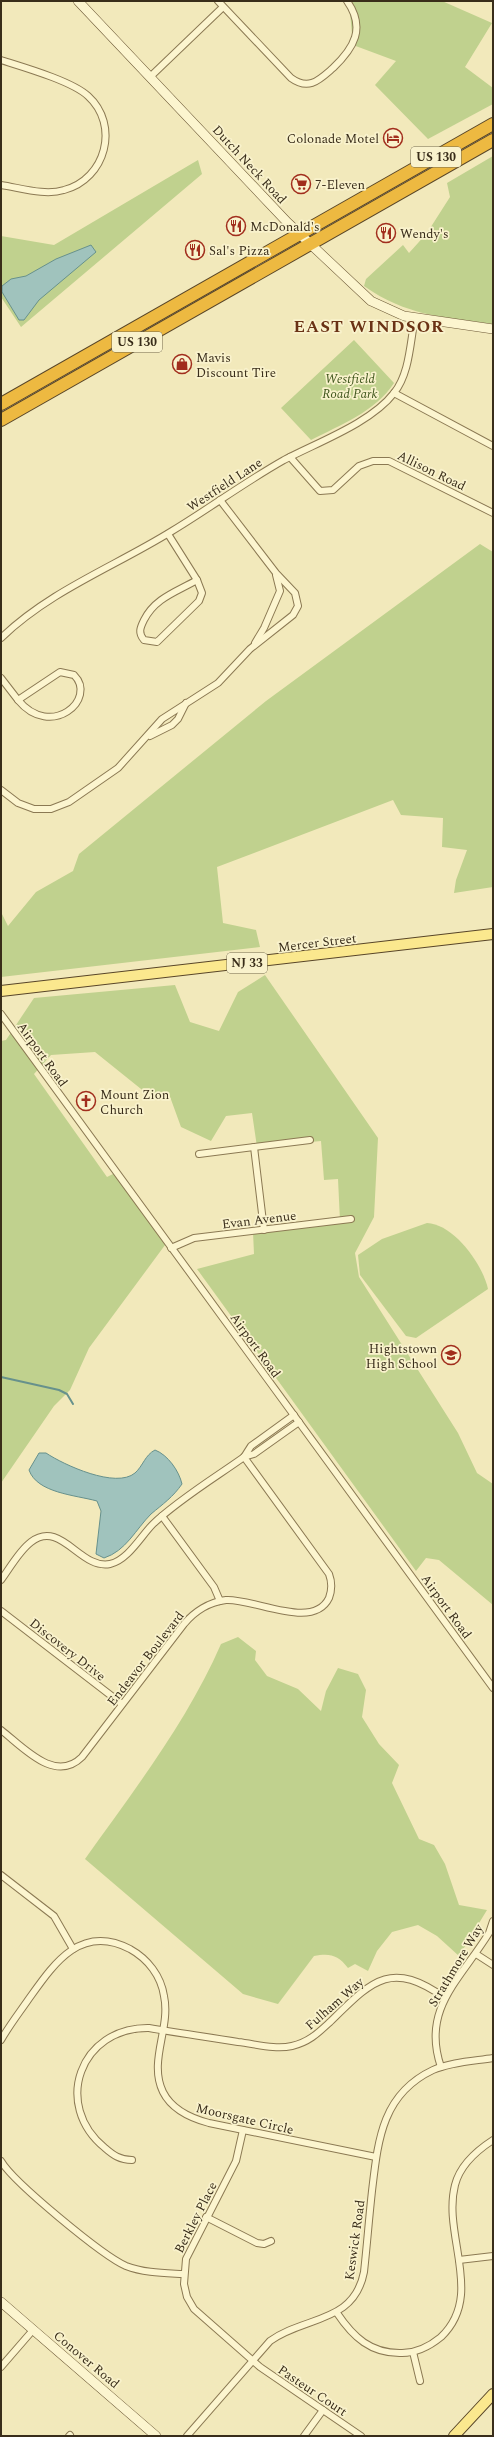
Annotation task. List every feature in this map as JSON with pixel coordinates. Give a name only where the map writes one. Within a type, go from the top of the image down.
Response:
[{"type":"highway","name":"US 130","points":[[1,404],[493,124]]},
{"type":"highway","name":"US 130","points":[[1,420],[493,140]]},
{"type":"main road","name":"Mercer Street","points":[[1,990],[493,934]]},
{"type":"main road","points":[[454,2436],[493,2394]]},
{"type":"street","name":"Dutch Neck Road","points":[[78,1],[300,234],[371,300],[394,313],[415,318],[493,330]]},
{"type":"street","points":[[218,1],[291,78],[297,83],[308,85],[318,81],[344,57],[352,47],[356,24],[355,15],[347,1]]},
{"type":"street","points":[[150,77],[223,7]]},
{"type":"street","points":[[1,60],[82,91],[99,108],[106,134],[104,152],[96,168],[89,177],[73,188],[46,192],[1,185]]},
{"type":"street","name":"Westfield Lane","points":[[1,638],[28,614],[64,590],[168,534],[290,457],[375,411],[394,393],[405,371],[415,318]]},
{"type":"street","points":[[33,386],[39,398]]},
{"type":"street","points":[[394,393],[493,446]]},
{"type":"street","name":"Allison Road","points":[[290,457],[320,491],[333,490],[353,470],[366,462],[389,460],[493,513]]},
{"type":"street","points":[[1,790],[26,807],[43,809],[61,806],[118,768],[144,741],[162,719],[186,702],[218,683],[250,649],[296,611],[297,596],[276,574],[220,500]]},
{"type":"street","points":[[168,534],[197,580],[202,593],[199,601],[157,642],[144,640],[140,632],[140,628],[152,606],[197,580]]},
{"type":"street","points":[[250,649],[264,628],[280,591],[280,581],[276,574]]},
{"type":"street","points":[[1,678],[18,700],[30,712],[55,718],[76,704],[80,693],[80,683],[74,675],[60,672],[18,700]]},
{"type":"street","points":[[144,741],[172,725],[186,702]]},
{"type":"street","name":"Airport Road","points":[[1,1014],[493,1688]]},
{"type":"street","points":[[199,1154],[310,1140]]},
{"type":"street","points":[[254,1147],[264,1230]]},
{"type":"street","name":"Evan Avenue","points":[[172,1248],[194,1238],[351,1219]]},
{"type":"street","points":[[244,1457],[251,1446],[294,1415]]},
{"type":"street","points":[[1,1580],[27,1546],[42,1537],[60,1539],[96,1563],[114,1563],[123,1557],[162,1516],[244,1457],[254,1454],[299,1422]]},
{"type":"street","name":"Endeavor Boulevard","points":[[1,1730],[47,1764],[66,1767],[82,1757],[190,1618],[205,1607],[220,1601],[245,1600],[305,1614],[321,1607],[327,1601],[331,1590],[331,1579],[326,1570],[244,1457]]},
{"type":"street","points":[[162,1516],[214,1587],[220,1601]]},
{"type":"street","name":"Discovery Drive","points":[[1,1611],[122,1704]]},
{"type":"street","points":[[1,1875],[54,1916],[73,1949]]},
{"type":"street","name":"Strathmore Way","points":[[441,2068],[436,2052],[434,2034],[438,2014],[445,1998],[476,1954],[493,1921]]},
{"type":"street","name":"Moorsgate Circle","points":[[1,2040],[51,1967],[65,1954],[73,1949],[94,1943],[109,1942],[125,1947],[146,1961],[158,1977],[166,2006],[157,2069],[162,2090],[169,2101],[179,2111],[193,2118],[243,2130],[376,2157]]},
{"type":"street","points":[[476,1954],[493,1965]]},
{"type":"street","name":"Fulham Way","points":[[132,2160],[116,2156],[88,2130],[78,2107],[79,2077],[94,2050],[113,2035],[140,2028],[286,2047],[312,2038],[360,1992],[380,1981],[395,1978],[413,1980],[427,1986],[445,1998]]},
{"type":"street","name":"Keswick Road","points":[[187,2436],[266,2345],[279,2335],[336,2313],[350,2300],[362,2279],[376,2157],[381,2131],[393,2104],[412,2084],[441,2068],[493,2058]]},
{"type":"street","name":"Berkley Place","points":[[243,2130],[238,2157],[187,2254],[183,2274],[186,2294],[194,2309],[252,2361]]},
{"type":"street","points":[[336,2313],[352,2335],[369,2346],[388,2352],[413,2352],[437,2340],[454,2321],[461,2296],[459,2260],[452,2206],[455,2184],[468,2161],[493,2140]]},
{"type":"street","points":[[1,2161],[14,2178],[108,2256],[142,2271],[183,2274]]},
{"type":"street","points":[[206,2217],[257,2243],[264,2244],[271,2241]]},
{"type":"street","points":[[459,2260],[493,2256]]},
{"type":"street","name":"Conover Road","points":[[1,2302],[156,2436]]},
{"type":"street","points":[[1,2367],[33,2330]]},
{"type":"street","points":[[413,2352],[420,2381]]},
{"type":"street","name":"Pasteur Court","points":[[252,2361],[361,2436]]},
{"type":"street","points":[[304,2436],[323,2410]]},
{"type":"green space","points":[[349,1],[442,1],[492,23],[465,67],[493,88],[493,104],[428,139],[375,85],[396,61],[353,45]]},
{"type":"green space","points":[[493,156],[493,324],[426,314],[395,304],[364,286],[366,279],[403,245],[409,253],[427,233],[450,197],[447,183]]},
{"type":"green space","points":[[198,160],[202,174],[21,327],[1,297],[1,236],[54,245]]},
{"type":"green space","name":"Westfield Road Park","points":[[354,340],[394,383],[377,402],[367,410],[311,440],[281,408]]},
{"type":"green space","points":[[480,544],[493,552],[493,887],[454,893],[456,880],[467,850],[442,847],[443,818],[401,815],[393,800],[217,867],[223,923],[256,930],[260,947],[1,977],[1,912],[8,926],[36,892],[73,871],[79,854],[266,701]]},
{"type":"green space","points":[[265,975],[378,1138],[374,1217],[355,1253],[359,1277],[458,1433],[477,1473],[493,1484],[493,1605],[439,1560],[426,1558],[416,1571],[197,1269],[254,1254],[253,1232],[340,1221],[338,1179],[324,1180],[321,1141],[257,1147],[252,1113],[226,1116],[211,1141],[181,1127],[169,1094],[146,1093],[95,1052],[51,1055],[34,1074],[107,1177],[115,1173],[168,1241],[89,1348],[70,1390],[54,1406],[1,1483],[1,1041],[6,1040],[34,998],[175,985],[190,1022],[219,1031],[238,992]]},
{"type":"green space","points":[[427,1223],[437,1225],[447,1230],[466,1247],[480,1269],[488,1289],[416,1338],[406,1336],[360,1275],[358,1255],[382,1239]]},
{"type":"green space","points":[[238,1637],[256,1651],[255,1660],[267,1676],[298,1689],[321,1711],[326,1691],[338,1668],[358,1674],[366,1690],[362,1717],[379,1744],[399,1765],[392,1783],[419,1839],[434,1845],[445,1864],[459,1905],[487,1910],[459,1956],[437,1936],[418,1925],[392,1932],[377,1951],[368,1971],[355,1964],[348,1968],[341,1960],[333,1956],[314,1956],[278,2004],[243,1994],[85,1859],[159,1755],[192,1701],[221,1644]]},
{"type":"water","points":[[91,245],[96,252],[39,300],[24,320],[19,320],[2,292],[2,286],[11,279],[26,276],[56,259]]},
{"type":"water","points":[[155,1450],[160,1452],[172,1464],[182,1484],[164,1504],[151,1514],[125,1545],[112,1555],[104,1558],[96,1554],[101,1511],[97,1501],[68,1495],[48,1488],[33,1478],[29,1470],[39,1453],[46,1453],[90,1474],[103,1477],[126,1477],[135,1473],[149,1455]]},
{"type":"waterway","points":[[1,1377],[59,1390],[67,1394],[73,1404]]},
{"type":"place","name":"Colonade Motel","points":[[393,138]]},
{"type":"place","name":"7-Eleven","points":[[301,184]]},
{"type":"place","name":"McDonald's","points":[[236,226]]},
{"type":"place","name":"Wendy's","points":[[386,233]]},
{"type":"place","name":"Sal's Pizza","points":[[195,250]]},
{"type":"place","name":"Mavis Discount Tire","points":[[182,364]]},
{"type":"place","name":"Mount Zion Church","points":[[86,1101]]},
{"type":"place","name":"Hightstown High School","points":[[451,1355]]},
{"type":"district","name":"EAST WINDSOR","points":[[369,326]]}]
